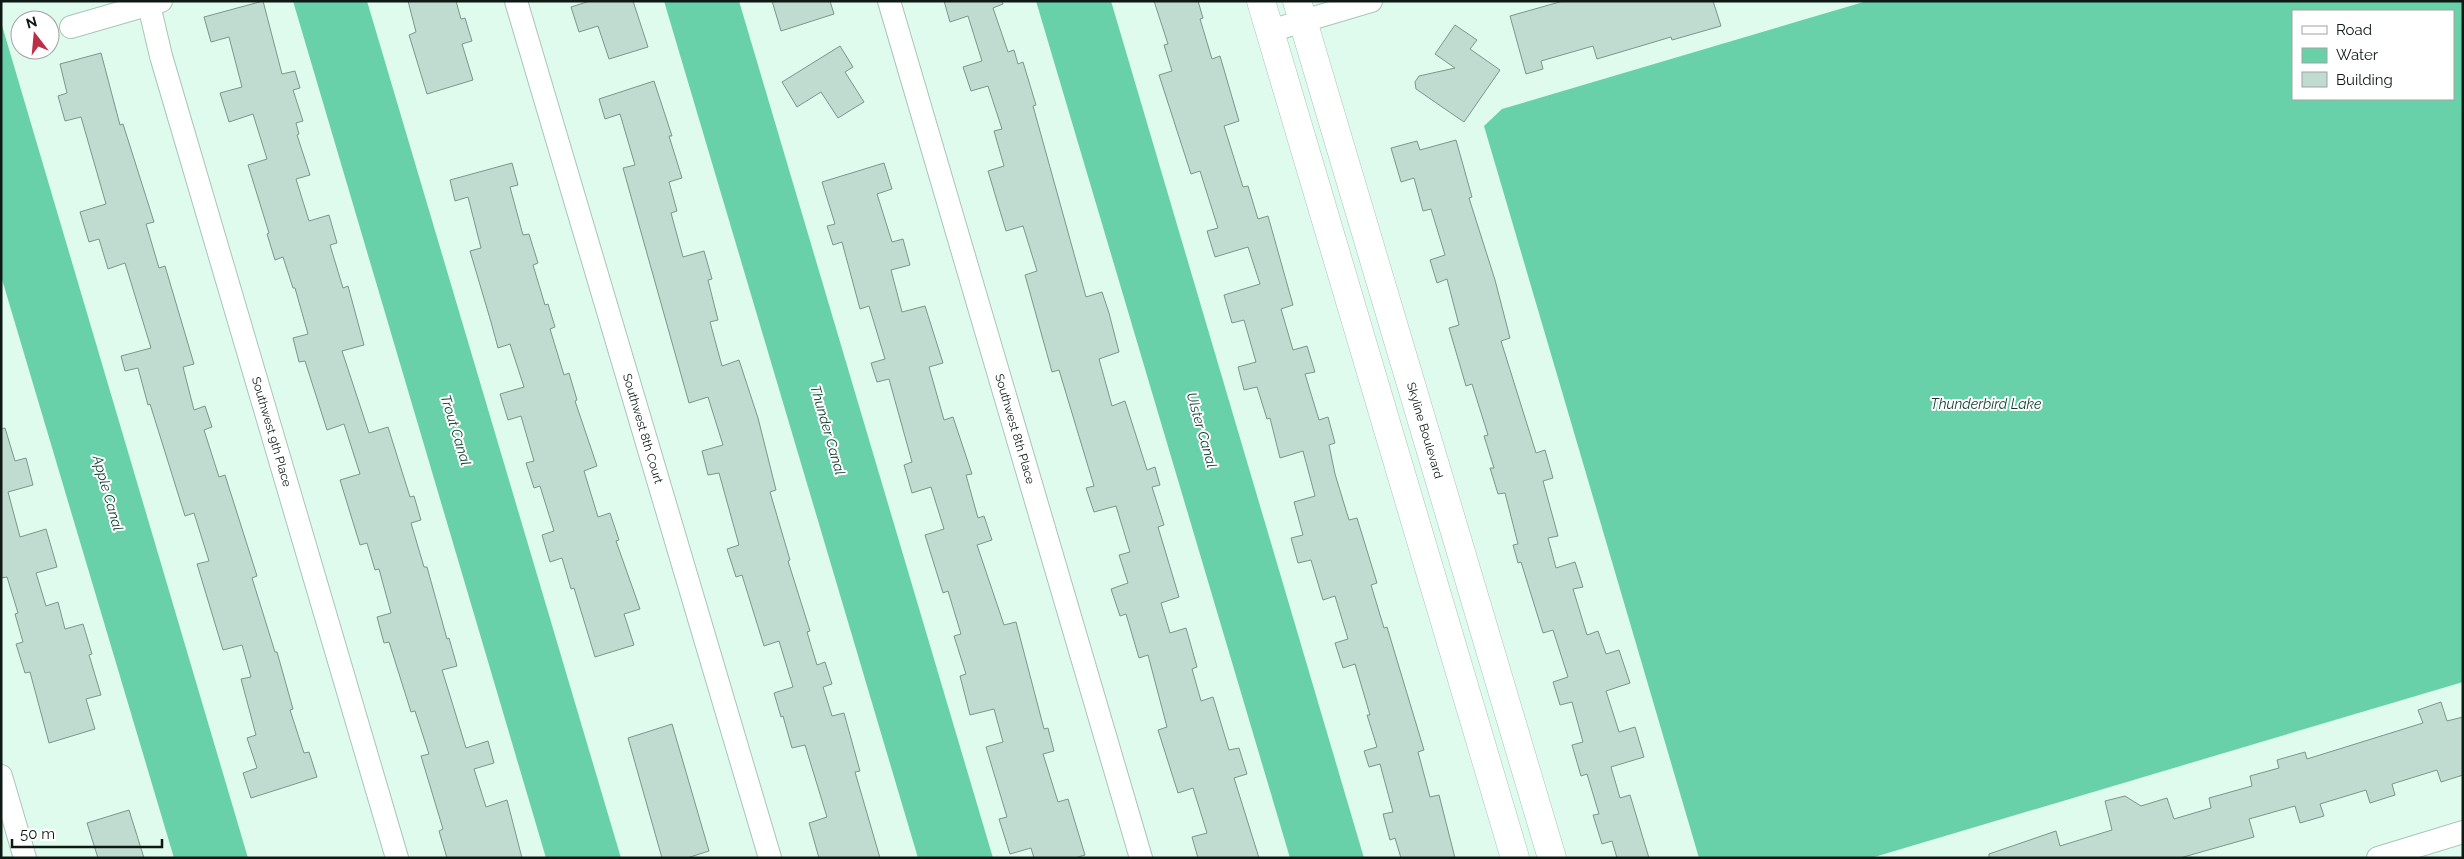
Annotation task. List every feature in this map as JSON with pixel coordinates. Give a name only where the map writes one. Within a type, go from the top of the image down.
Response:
[{"type":"street","name":"Southwest 8th Court","points":[[516,1],[770,858]]},
{"type":"street","name":"Southwest 8th Place","points":[[888,1],[1141,858]]},
{"type":"street","points":[[1261,1],[1515,858]]},
{"type":"street","points":[[1270,31],[1300,11],[1371,1]]},
{"type":"street","name":"Southwest 9th Place","points":[[71,28],[155,3],[167,75],[397,858]]},
{"type":"street","name":"Skyline Boulevard","points":[[1300,11],[1552,858]]},
{"type":"street","points":[[1,776],[26,858]]},
{"type":"street","points":[[2378,858],[2463,832]]},
{"type":"water","name":"Trout Canal","points":[[293,1],[367,1],[621,858],[546,858]]},
{"type":"water","name":"Thunder Canal","points":[[664,1],[739,1],[993,858],[918,858]]},
{"type":"water","name":"Ulster Canal","points":[[1036,1],[1111,1],[1364,858],[1290,858]]},
{"type":"water","name":"Thunderbird Lake","points":[[1867,1],[2463,1],[2463,682],[1871,858],[1699,858],[1484,126],[1502,109]]},
{"type":"water","name":"Apple Canal","points":[[1,22],[10,52],[10,60],[12,60],[248,858],[174,858],[1,276]]},
{"type":"building","points":[[263,1],[282,74],[295,71],[300,88],[293,90],[303,121],[296,123],[299,134],[297,135],[310,175],[296,179],[309,221],[329,215],[337,243],[330,245],[343,288],[348,286],[364,345],[342,351],[369,433],[388,427],[410,497],[414,496],[421,520],[411,523],[424,567],[427,567],[447,639],[449,638],[457,666],[442,670],[466,748],[488,741],[494,763],[474,769],[486,807],[507,800],[522,858],[447,858],[439,831],[443,829],[421,756],[429,754],[415,711],[411,712],[389,642],[384,643],[377,617],[391,613],[379,569],[375,570],[367,543],[360,545],[340,480],[360,474],[344,424],[327,430],[305,361],[299,362],[293,338],[308,334],[295,288],[293,288],[283,257],[275,260],[267,234],[269,233],[248,165],[267,159],[253,114],[229,122],[220,93],[242,87],[229,37],[211,42],[204,17]]},
{"type":"building","points":[[408,1],[456,1],[461,19],[465,18],[472,41],[462,44],[473,80],[427,94],[409,35],[416,32]]},
{"type":"building","points":[[590,1],[633,1],[648,47],[609,59],[598,26],[579,32],[571,7]]},
{"type":"building","points":[[772,1],[830,1],[834,14],[781,31]]},
{"type":"building","points":[[944,1],[1002,1],[1003,4],[993,8],[1008,52],[1014,50],[1018,64],[1023,62],[1036,105],[1033,106],[1086,297],[1102,292],[1109,313],[1119,352],[1099,359],[1112,406],[1125,401],[1147,470],[1155,467],[1160,485],[1152,487],[1164,525],[1158,527],[1179,597],[1161,603],[1170,633],[1186,628],[1197,667],[1192,669],[1201,701],[1213,697],[1229,750],[1239,748],[1247,774],[1234,778],[1259,858],[1198,858],[1192,837],[1207,833],[1193,788],[1178,793],[1158,730],[1167,727],[1148,655],[1139,658],[1126,614],[1120,616],[1111,589],[1128,583],[1119,555],[1130,552],[1116,506],[1094,512],[1086,488],[1094,486],[1059,370],[1052,372],[1025,275],[1037,271],[1023,226],[1006,231],[988,171],[1004,166],[994,131],[1002,129],[988,86],[971,91],[963,67],[982,61],[968,16],[950,22]]},
{"type":"building","points":[[1154,1],[1198,1],[1203,18],[1200,19],[1212,59],[1220,56],[1239,121],[1224,126],[1243,187],[1248,186],[1258,219],[1268,216],[1293,305],[1281,309],[1293,350],[1307,346],[1315,372],[1305,374],[1319,420],[1328,417],[1335,443],[1329,445],[1335,474],[1349,520],[1357,518],[1377,583],[1371,585],[1384,628],[1387,627],[1424,750],[1418,752],[1430,797],[1439,795],[1455,858],[1401,858],[1395,838],[1390,840],[1383,814],[1393,812],[1380,764],[1369,767],[1364,751],[1377,747],[1367,715],[1370,715],[1355,664],[1343,668],[1335,643],[1348,639],[1335,596],[1323,600],[1311,560],[1298,563],[1291,538],[1303,535],[1294,502],[1315,496],[1303,451],[1280,458],[1270,418],[1267,419],[1257,387],[1244,390],[1238,367],[1256,362],[1244,320],[1232,323],[1224,295],[1260,284],[1248,247],[1215,257],[1207,231],[1218,228],[1200,171],[1191,174],[1159,75],[1172,71],[1164,45],[1168,44]]},
{"type":"building","points":[[1563,1],[1713,1],[1721,26],[1672,40],[1671,37],[1597,59],[1593,46],[1541,61],[1543,69],[1526,74],[1510,16]]},
{"type":"building","points":[[1455,25],[1477,40],[1470,49],[1500,70],[1464,122],[1416,89],[1415,82],[1419,76],[1455,68],[1435,54]]},
{"type":"building","points":[[840,46],[853,67],[845,72],[864,102],[838,118],[821,92],[797,107],[782,82]]},
{"type":"building","points":[[101,53],[120,125],[123,124],[154,222],[146,224],[159,268],[165,266],[194,364],[183,367],[194,410],[205,406],[212,427],[204,430],[219,477],[225,475],[257,576],[252,578],[275,652],[277,652],[293,709],[290,710],[304,753],[309,752],[317,777],[251,798],[243,773],[257,768],[247,738],[256,735],[241,679],[251,677],[242,645],[223,650],[197,564],[209,561],[194,513],[185,516],[150,404],[148,405],[138,368],[125,371],[121,356],[151,348],[125,263],[108,269],[99,239],[89,242],[80,212],[106,204],[81,117],[65,121],[58,96],[67,93],[60,64]]},
{"type":"building","points":[[654,81],[672,136],[669,136],[682,178],[669,182],[677,211],[671,213],[683,257],[704,251],[712,279],[708,280],[718,320],[710,322],[722,366],[739,360],[758,418],[776,490],[770,492],[790,560],[788,561],[810,631],[807,632],[817,665],[825,662],[832,684],[823,687],[832,716],[844,713],[860,771],[855,772],[880,858],[819,858],[809,823],[827,817],[805,745],[792,748],[774,693],[793,687],[779,641],[764,646],[742,575],[736,577],[727,549],[739,545],[719,473],[708,475],[702,451],[723,445],[708,397],[689,403],[623,168],[635,165],[620,114],[605,119],[599,99]]},
{"type":"building","points":[[1456,140],[1472,197],[1469,198],[1495,280],[1510,338],[1501,341],[1536,453],[1545,450],[1553,478],[1543,481],[1558,536],[1548,538],[1556,568],[1575,562],[1583,587],[1573,589],[1587,635],[1598,631],[1606,654],[1619,650],[1630,683],[1606,691],[1619,732],[1635,727],[1644,757],[1611,767],[1620,798],[1630,795],[1649,858],[1617,858],[1612,841],[1602,844],[1593,815],[1599,814],[1587,774],[1581,776],[1572,745],[1583,742],[1572,702],[1560,705],[1553,682],[1568,677],[1553,630],[1543,633],[1521,562],[1518,563],[1513,545],[1518,544],[1505,493],[1498,494],[1490,468],[1494,468],[1484,436],[1488,435],[1472,384],[1466,386],[1449,328],[1459,325],[1447,279],[1437,283],[1430,260],[1445,255],[1431,209],[1423,211],[1414,178],[1401,182],[1391,148],[1417,141],[1420,150]]},
{"type":"building","points":[[512,163],[518,185],[510,187],[523,235],[529,234],[538,263],[533,265],[545,305],[548,304],[555,327],[550,329],[564,375],[569,373],[577,400],[575,401],[597,466],[584,471],[598,517],[610,513],[619,540],[616,541],[640,609],[624,614],[634,645],[595,657],[574,588],[571,589],[562,558],[550,562],[542,535],[554,531],[540,486],[534,488],[526,463],[534,461],[521,416],[508,420],[500,394],[524,387],[510,344],[498,348],[470,251],[481,248],[468,197],[455,201],[450,180]]},
{"type":"building","points":[[884,163],[892,189],[877,194],[892,242],[903,239],[910,265],[891,270],[902,312],[925,306],[943,363],[929,367],[944,420],[953,417],[972,474],[966,475],[978,518],[984,516],[992,540],[977,545],[1004,625],[1016,622],[1044,729],[1048,728],[1054,751],[1043,754],[1058,802],[1068,799],[1085,855],[1075,858],[1034,858],[1031,848],[1010,854],[999,819],[1007,817],[986,747],[1003,742],[994,709],[970,715],[960,676],[966,674],[954,636],[961,634],[948,591],[943,593],[925,535],[944,529],[931,487],[912,493],[904,465],[912,462],[889,379],[877,382],[871,363],[885,359],[869,306],[860,309],[842,242],[833,245],[827,226],[835,224],[822,182]]},
{"type":"building","points":[[5,428],[15,461],[26,458],[33,485],[8,492],[20,537],[46,529],[57,567],[36,573],[46,606],[58,602],[65,629],[83,624],[92,654],[89,655],[101,695],[86,699],[95,729],[49,743],[30,672],[25,673],[16,644],[23,642],[15,614],[18,613],[7,577],[1,578],[1,429]]},
{"type":"building","points":[[2441,702],[2447,721],[2463,717],[2463,775],[2441,782],[2437,770],[2392,784],[2395,795],[2370,803],[2366,790],[2320,804],[2324,816],[2300,823],[2295,806],[2249,819],[2254,837],[2180,858],[1989,858],[1989,854],[2056,831],[2060,846],[2112,830],[2105,801],[2125,796],[2141,806],[2167,798],[2174,819],[2211,808],[2209,798],[2252,786],[2250,776],[2279,768],[2277,760],[2305,752],[2307,759],[2423,723],[2418,710]]},
{"type":"building","points":[[672,724],[709,851],[687,858],[662,858],[628,738]]},
{"type":"building","points":[[129,810],[144,858],[98,858],[87,823]]}]
